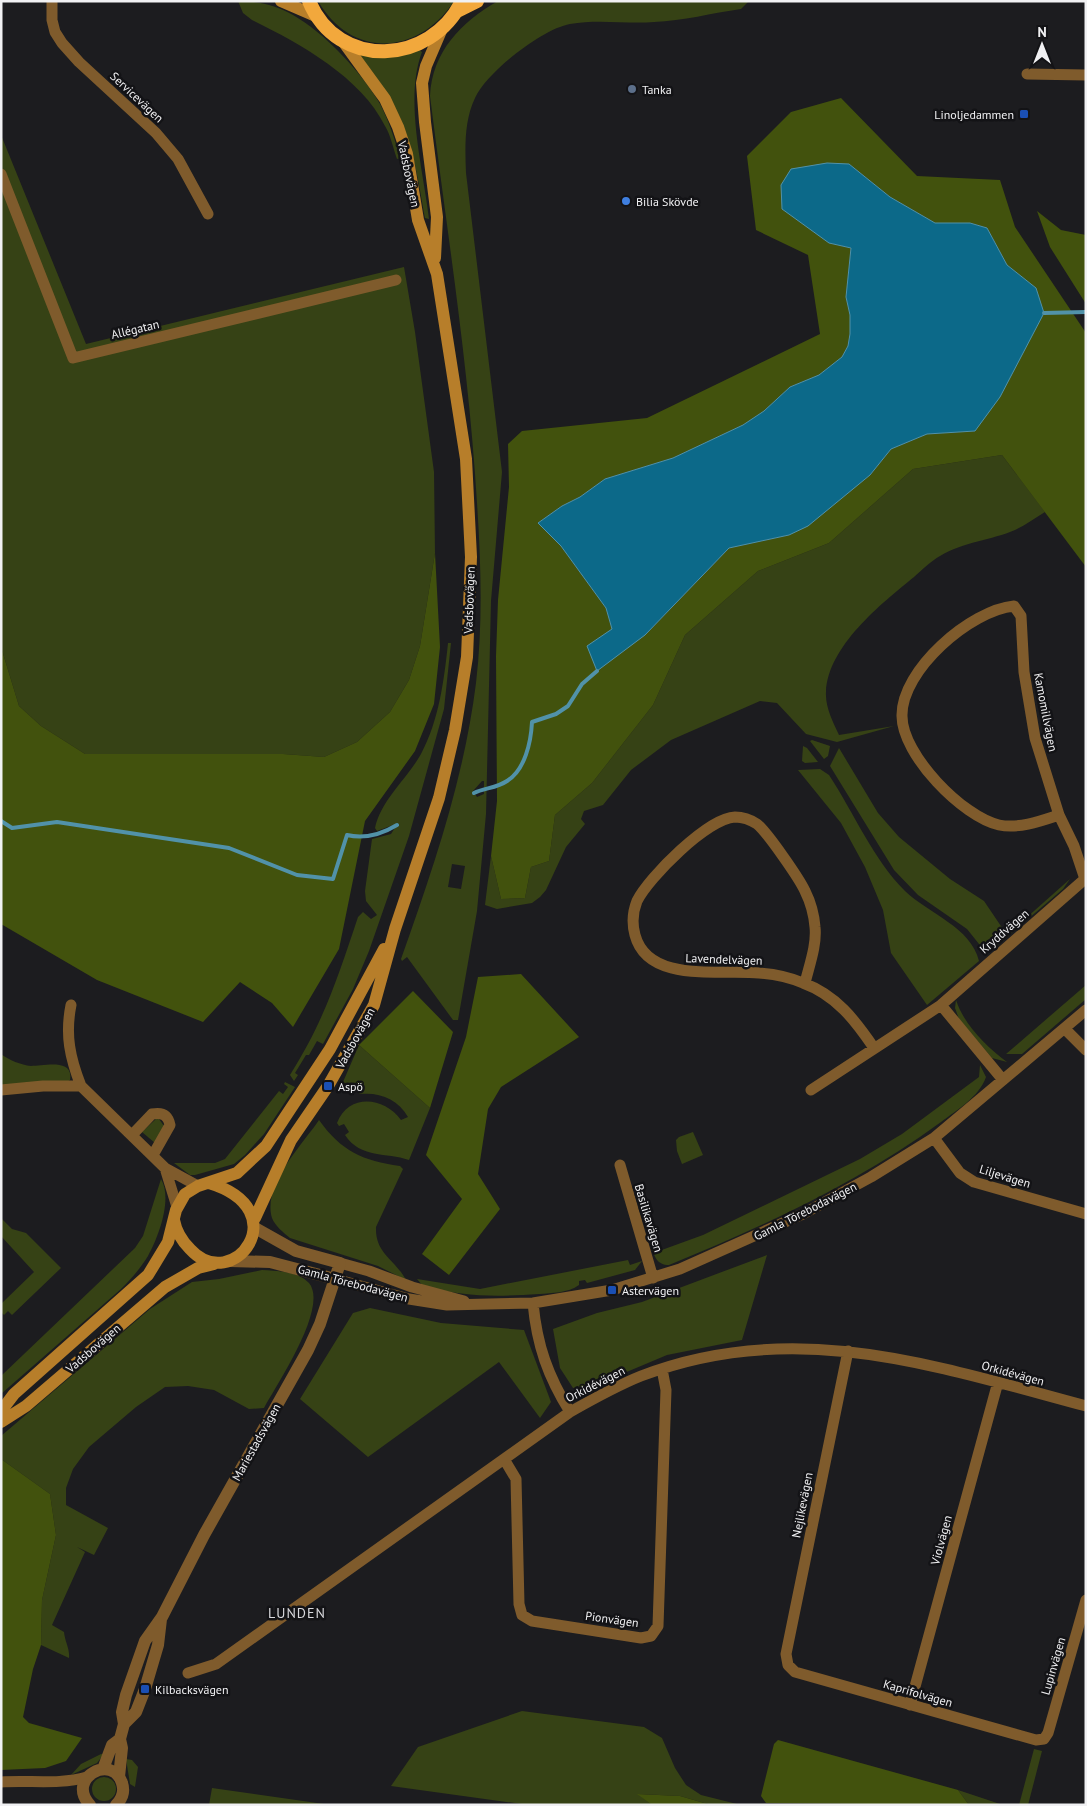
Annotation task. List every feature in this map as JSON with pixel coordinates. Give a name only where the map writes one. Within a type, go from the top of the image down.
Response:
[{"type":"highway","points":[[310,1],[318,17],[342,40],[372,51],[393,52],[414,47],[441,31],[460,6],[477,1]]},
{"type":"main road","points":[[281,1],[318,17]]},
{"type":"main road","name":"Vadsbovägen","points":[[255,1223],[291,1140],[328,1086],[374,1004],[395,929],[439,798],[462,692],[468,634],[471,557],[466,460],[435,263],[437,217],[422,83],[426,66],[441,31]]},
{"type":"main road","name":"Vadsbovägen","points":[[342,40],[384,99],[398,127],[407,154],[418,220],[435,263]]},
{"type":"main road","name":"Vadsbovägen","points":[[204,1184],[237,1173],[266,1146],[330,1049],[395,929]]},
{"type":"main road","points":[[204,1184],[233,1193],[246,1205],[255,1223],[252,1240],[245,1250],[230,1260],[214,1264],[200,1258],[188,1247],[178,1233],[174,1220],[177,1206],[186,1194],[204,1184]]},
{"type":"main road","name":"Vadsbovägen","points":[[1,1411],[14,1394],[148,1274],[168,1242],[174,1220]]},
{"type":"main road","name":"Vadsbovägen","points":[[1,1422],[26,1406],[165,1288],[198,1268],[214,1264]]},
{"type":"street","name":"Servicevägen","points":[[52,1],[52,20],[55,32],[62,43],[78,62],[156,133],[178,159],[208,214]]},
{"type":"street","points":[[1027,74],[1086,75]]},
{"type":"street","name":"Allégatan","points":[[1,174],[73,358],[396,280]]},
{"type":"street","name":"Kamomillvägen","points":[[1059,815],[1028,824],[1001,825],[979,818],[957,801],[928,772],[903,728],[902,713],[905,697],[923,665],[948,639],[979,618],[1000,607],[1014,606],[1021,616],[1028,702],[1047,779],[1059,815],[1074,846],[1085,879]]},
{"type":"street","name":"Lavendelvägen","points":[[805,983],[816,930],[812,908],[804,889],[771,841],[758,824],[748,819],[736,817],[724,819],[691,841],[659,870],[636,903],[633,914],[635,935],[642,950],[661,965],[678,971],[759,973],[787,977],[805,983],[827,995],[840,1006],[856,1022],[874,1048]]},
{"type":"street","name":"Kryddvägen","points":[[811,1090],[941,1005],[1085,879]]},
{"type":"street","points":[[71,1005],[67,1037],[70,1059],[81,1086],[153,1154],[165,1168],[177,1206]]},
{"type":"street","points":[[941,1005],[1003,1080]]},
{"type":"street","name":"Gamla Törebodavägen","points":[[230,1260],[270,1262],[409,1298],[448,1305],[533,1303],[591,1295],[653,1278],[732,1247],[803,1214],[871,1177],[934,1138],[1086,1010]]},
{"type":"street","points":[[1065,1028],[1086,1050]]},
{"type":"street","points":[[1,1090],[44,1086],[81,1086]]},
{"type":"street","points":[[132,1135],[152,1114],[158,1113],[167,1117],[170,1125],[153,1154]]},
{"type":"street","name":"Liljevägen","points":[[934,1138],[960,1173],[974,1182],[1086,1214]]},
{"type":"street","name":"Basilikavägen","points":[[620,1165],[653,1278]]},
{"type":"street","points":[[165,1168],[204,1184]]},
{"type":"street","name":"Gamla Törebodavägen","points":[[255,1223],[296,1251],[369,1271],[412,1288],[475,1304]]},
{"type":"street","name":"Mariestadsvägen","points":[[116,1805],[123,1789],[119,1777],[122,1748],[120,1739],[124,1724],[136,1712],[145,1688],[158,1644],[162,1617],[204,1535],[308,1350],[320,1324],[340,1263]]},
{"type":"street","points":[[533,1303],[542,1354],[551,1380],[570,1412]]},
{"type":"street","name":"Orkidévägen","points":[[188,1673],[216,1664],[570,1412],[603,1394],[662,1370],[703,1358],[779,1348],[848,1351],[895,1358],[998,1382],[1086,1406]]},
{"type":"street","name":"Nejlikevägen","points":[[788,1665],[786,1654],[848,1351]]},
{"type":"street","name":"Pionvägen","points":[[504,1459],[516,1479],[519,1604],[522,1615],[541,1622],[641,1638],[651,1636],[658,1626],[666,1390],[662,1370]]},
{"type":"street","name":"Violvägen","points":[[910,1705],[998,1382]]},
{"type":"street","name":"Lupinvägen","points":[[1044,1739],[1048,1733],[1086,1600]]},
{"type":"street","name":"Kaprifolvägen","points":[[788,1665],[795,1672],[1036,1740],[1044,1739]]},
{"type":"street","name":"Mariestadsvägen","points":[[102,1769],[112,1745],[120,1739]]},
{"type":"street","points":[[1,1782],[66,1783],[87,1777],[102,1769],[114,1772],[119,1777]]},
{"type":"street","points":[[87,1777],[83,1789],[87,1800]]},
{"type":"street","points":[[66,1783],[87,1800]]},
{"type":"green space","points":[[238,1],[267,4],[287,12],[318,32],[330,43],[353,67],[380,104],[392,131],[400,158],[397,159],[385,126],[361,92],[327,63],[289,39],[252,20],[243,13]]},
{"type":"green space","points":[[318,1],[454,1],[440,19],[423,32],[405,40],[386,43],[367,41],[349,33],[332,20]]},
{"type":"green space","points":[[498,1],[749,1],[741,9],[676,20],[591,22],[570,24],[558,28],[531,43],[503,64],[481,88],[471,107],[466,135],[466,173],[502,472],[491,601],[486,814],[477,911],[458,1020],[453,1020],[407,957],[402,961],[401,959],[436,857],[455,789],[471,719],[478,661],[480,571],[469,401],[430,96],[436,66],[443,52],[461,29]],"holes":[[[484,781],[484,794],[477,797],[473,791]],[[452,864],[465,866],[461,889],[448,887]]]},
{"type":"green space","points":[[418,49],[422,52],[417,71],[415,91],[416,134],[429,219],[425,218],[412,151],[398,113],[388,95],[359,55]]},
{"type":"green space","points":[[841,98],[917,176],[1000,180],[1015,227],[1086,333],[1086,567],[1002,455],[913,469],[829,543],[758,571],[685,635],[653,705],[592,783],[555,815],[549,861],[531,867],[525,898],[501,899],[491,856],[497,801],[496,656],[498,600],[509,487],[508,444],[522,431],[647,418],[820,334],[808,255],[756,230],[747,156],[791,112]],"holes":[[[849,164],[890,197],[935,223],[970,223],[987,228],[1007,265],[1036,289],[1044,313],[975,431],[927,434],[891,449],[870,475],[789,535],[729,548],[645,635],[612,629],[606,608],[561,546],[538,523],[605,479],[673,458],[743,425],[764,411],[790,387],[819,375],[842,357],[848,346],[850,334],[850,315],[846,297],[851,248],[829,243]]]},
{"type":"green space","points":[[1,135],[86,344],[404,267],[434,472],[435,553],[420,646],[409,680],[390,712],[357,742],[324,757],[283,754],[85,754],[41,726],[19,706],[1,647]]},
{"type":"green space","points":[[1037,211],[1061,230],[1086,235],[1086,304],[1050,247]]},
{"type":"green space","points":[[1002,455],[1045,512],[1015,530],[958,547],[933,560],[858,627],[836,658],[829,675],[826,692],[827,703],[839,735],[894,726],[837,742],[806,734],[777,703],[760,701],[671,740],[631,770],[603,805],[584,811],[581,819],[585,824],[566,847],[546,890],[532,903],[497,909],[485,905],[491,856],[501,899],[525,898],[531,867],[549,861],[555,815],[592,783],[653,705],[685,635],[758,571],[829,543],[913,469]]},
{"type":"green space","points":[[435,553],[440,647],[434,704],[415,751],[365,821],[339,949],[293,1027],[272,1003],[240,982],[203,1022],[97,980],[1,924],[1,647],[19,706],[41,726],[85,754],[283,754],[324,757],[357,742],[390,712],[409,680],[420,646]]},
{"type":"green space","points":[[448,643],[451,643],[444,709],[409,836],[369,951],[353,989],[323,1044],[317,1041],[309,1055],[306,1055],[295,1073],[298,1075],[294,1081],[290,1075],[321,1017],[337,979],[358,917],[363,912],[371,919],[377,915],[366,901],[365,891],[372,839],[391,834],[396,826],[393,825],[377,831],[375,828],[388,799],[415,763],[427,741],[440,700]]},
{"type":"green space","points":[[810,741],[830,746],[828,756],[824,759]]},
{"type":"green space","points":[[803,746],[807,748],[818,762],[805,763],[802,761]]},
{"type":"green space","points":[[839,748],[878,813],[899,837],[950,879],[984,901],[1007,935],[1070,879],[1063,889],[987,954],[967,929],[918,895],[894,870],[830,766]]},
{"type":"green space","points":[[820,769],[829,775],[873,850],[905,891],[958,930],[975,949],[979,961],[927,1005],[891,953],[883,910],[865,867],[841,823],[798,770]]},
{"type":"green space","points":[[521,974],[579,1037],[501,1087],[488,1109],[478,1174],[500,1209],[449,1275],[422,1254],[462,1199],[426,1155],[466,1037],[478,977]]},
{"type":"green space","points":[[1086,985],[1086,999],[1022,1054],[1006,1054]]},
{"type":"green space","points":[[413,991],[453,1032],[430,1108],[359,1045]]},
{"type":"green space","points":[[956,1000],[970,1027],[992,1050],[1007,1062],[992,1058],[959,1019],[955,1008]]},
{"type":"green space","points":[[359,1045],[430,1108],[409,1160],[374,1154],[359,1148],[351,1143],[345,1135],[349,1132],[344,1124],[339,1126],[337,1123],[342,1113],[350,1107],[358,1103],[367,1102],[386,1107],[401,1120],[408,1117],[394,1101],[375,1094],[360,1094],[343,1082]]},
{"type":"green space","points":[[1,1054],[15,1062],[31,1066],[63,1066],[70,1073],[70,1080],[67,1082],[1,1086]]},
{"type":"green space","points":[[980,1065],[986,1077],[973,1097],[941,1122],[877,1165],[775,1219],[669,1265],[662,1264],[655,1257],[651,1247],[655,1244],[659,1251],[703,1235],[860,1159],[902,1134],[979,1077]]},
{"type":"green space","points":[[285,1082],[295,1087],[264,1134],[234,1164],[190,1175],[174,1163],[215,1163],[225,1159],[279,1091],[283,1094],[288,1087],[284,1084]]},
{"type":"green space","points":[[156,1119],[159,1119],[164,1126],[155,1143],[142,1132]]},
{"type":"green space","points":[[319,1120],[336,1140],[354,1153],[375,1161],[400,1166],[403,1169],[376,1227],[382,1250],[406,1280],[378,1266],[290,1238],[273,1221],[270,1205],[278,1179],[294,1153]]},
{"type":"green space","points":[[693,1132],[703,1155],[682,1164],[677,1151],[676,1140]]},
{"type":"green space","points":[[161,1179],[165,1197],[163,1218],[152,1248],[142,1265],[121,1289],[1,1394],[1,1376],[135,1248],[143,1236]]},
{"type":"green space","points":[[1,1218],[12,1229],[26,1233],[61,1268],[12,1315],[8,1311],[4,1315],[1,1312],[1,1304],[34,1272],[1,1236]]},
{"type":"green space","points":[[767,1255],[742,1340],[667,1355],[591,1387],[573,1388],[560,1368],[553,1329],[597,1313],[642,1302]]},
{"type":"green space","points":[[628,1260],[630,1265],[642,1261],[635,1270],[587,1283],[585,1280],[579,1281],[579,1285],[575,1288],[554,1293],[508,1296],[467,1294],[423,1286],[417,1279],[480,1289]]},
{"type":"green space","points":[[262,1270],[287,1272],[299,1276],[309,1283],[313,1294],[312,1309],[299,1346],[264,1408],[249,1409],[214,1390],[188,1386],[165,1387],[136,1407],[89,1447],[73,1469],[66,1488],[66,1505],[108,1528],[94,1555],[77,1547],[85,1552],[52,1625],[64,1632],[69,1658],[41,1645],[42,1600],[56,1535],[50,1494],[1,1459],[1,1436],[150,1309],[192,1282],[219,1279]]},
{"type":"green space","points":[[370,1308],[441,1323],[524,1330],[551,1402],[540,1418],[499,1362],[368,1457],[300,1399],[353,1313]]},
{"type":"green space","points":[[1,1459],[50,1494],[56,1535],[42,1600],[41,1645],[33,1669],[23,1717],[29,1723],[82,1738],[66,1761],[45,1768],[1,1770]]},
{"type":"green space","points":[[522,1711],[644,1727],[662,1738],[675,1768],[686,1785],[701,1795],[741,1805],[711,1805],[680,1796],[638,1794],[652,1805],[529,1805],[391,1786],[418,1747]]},
{"type":"green space","points":[[778,1740],[958,1790],[969,1805],[766,1803],[761,1796],[774,1744]]},
{"type":"green space","points":[[1034,1749],[1042,1751],[1028,1805],[1019,1805]]},
{"type":"green space","points":[[104,1754],[97,1763],[71,1775],[81,1764]]},
{"type":"green space","points":[[126,1759],[132,1760],[138,1767],[135,1787],[130,1784]]},
{"type":"green space","points":[[104,1777],[113,1780],[116,1789],[113,1798],[104,1801],[95,1798],[92,1789],[95,1780]]},
{"type":"green space","points":[[212,1788],[331,1805],[209,1805]]},
{"type":"green space","points":[[958,1790],[1003,1805],[969,1805]]},
{"type":"green space","points":[[637,1794],[680,1796],[711,1805],[652,1805]]},
{"type":"water","points":[[827,163],[849,164],[890,197],[935,223],[970,223],[987,228],[1007,265],[1036,288],[1044,313],[1000,397],[975,431],[927,434],[891,449],[870,475],[808,526],[789,535],[729,548],[645,635],[597,671],[587,646],[612,629],[606,608],[561,546],[538,523],[605,479],[673,458],[743,425],[764,411],[790,387],[819,375],[842,357],[848,346],[850,334],[850,315],[846,297],[851,248],[829,243],[782,209],[781,185],[791,169]]},
{"type":"waterway","points":[[1044,313],[1086,312]]},
{"type":"waterway","points":[[474,793],[499,785],[513,776],[523,763],[526,755],[532,722],[556,714],[568,706],[582,684],[597,671]]},
{"type":"waterway","points":[[1,821],[12,828],[57,822],[229,848],[297,875],[333,879],[347,835],[373,835],[397,825]]},
{"type":"place","name":"Tanka","points":[[632,89]]},
{"type":"place","name":"Linoljedammen","points":[[1024,114]]},
{"type":"place","name":"Bilia Skövde","points":[[626,201]]},
{"type":"place","name":"Aspö","points":[[328,1086]]},
{"type":"place","name":"Astervägen","points":[[612,1290]]},
{"type":"place","name":"Kilbacksvägen","points":[[145,1689]]},
{"type":"district","name":"LUNDEN","points":[[297,1613]]}]
